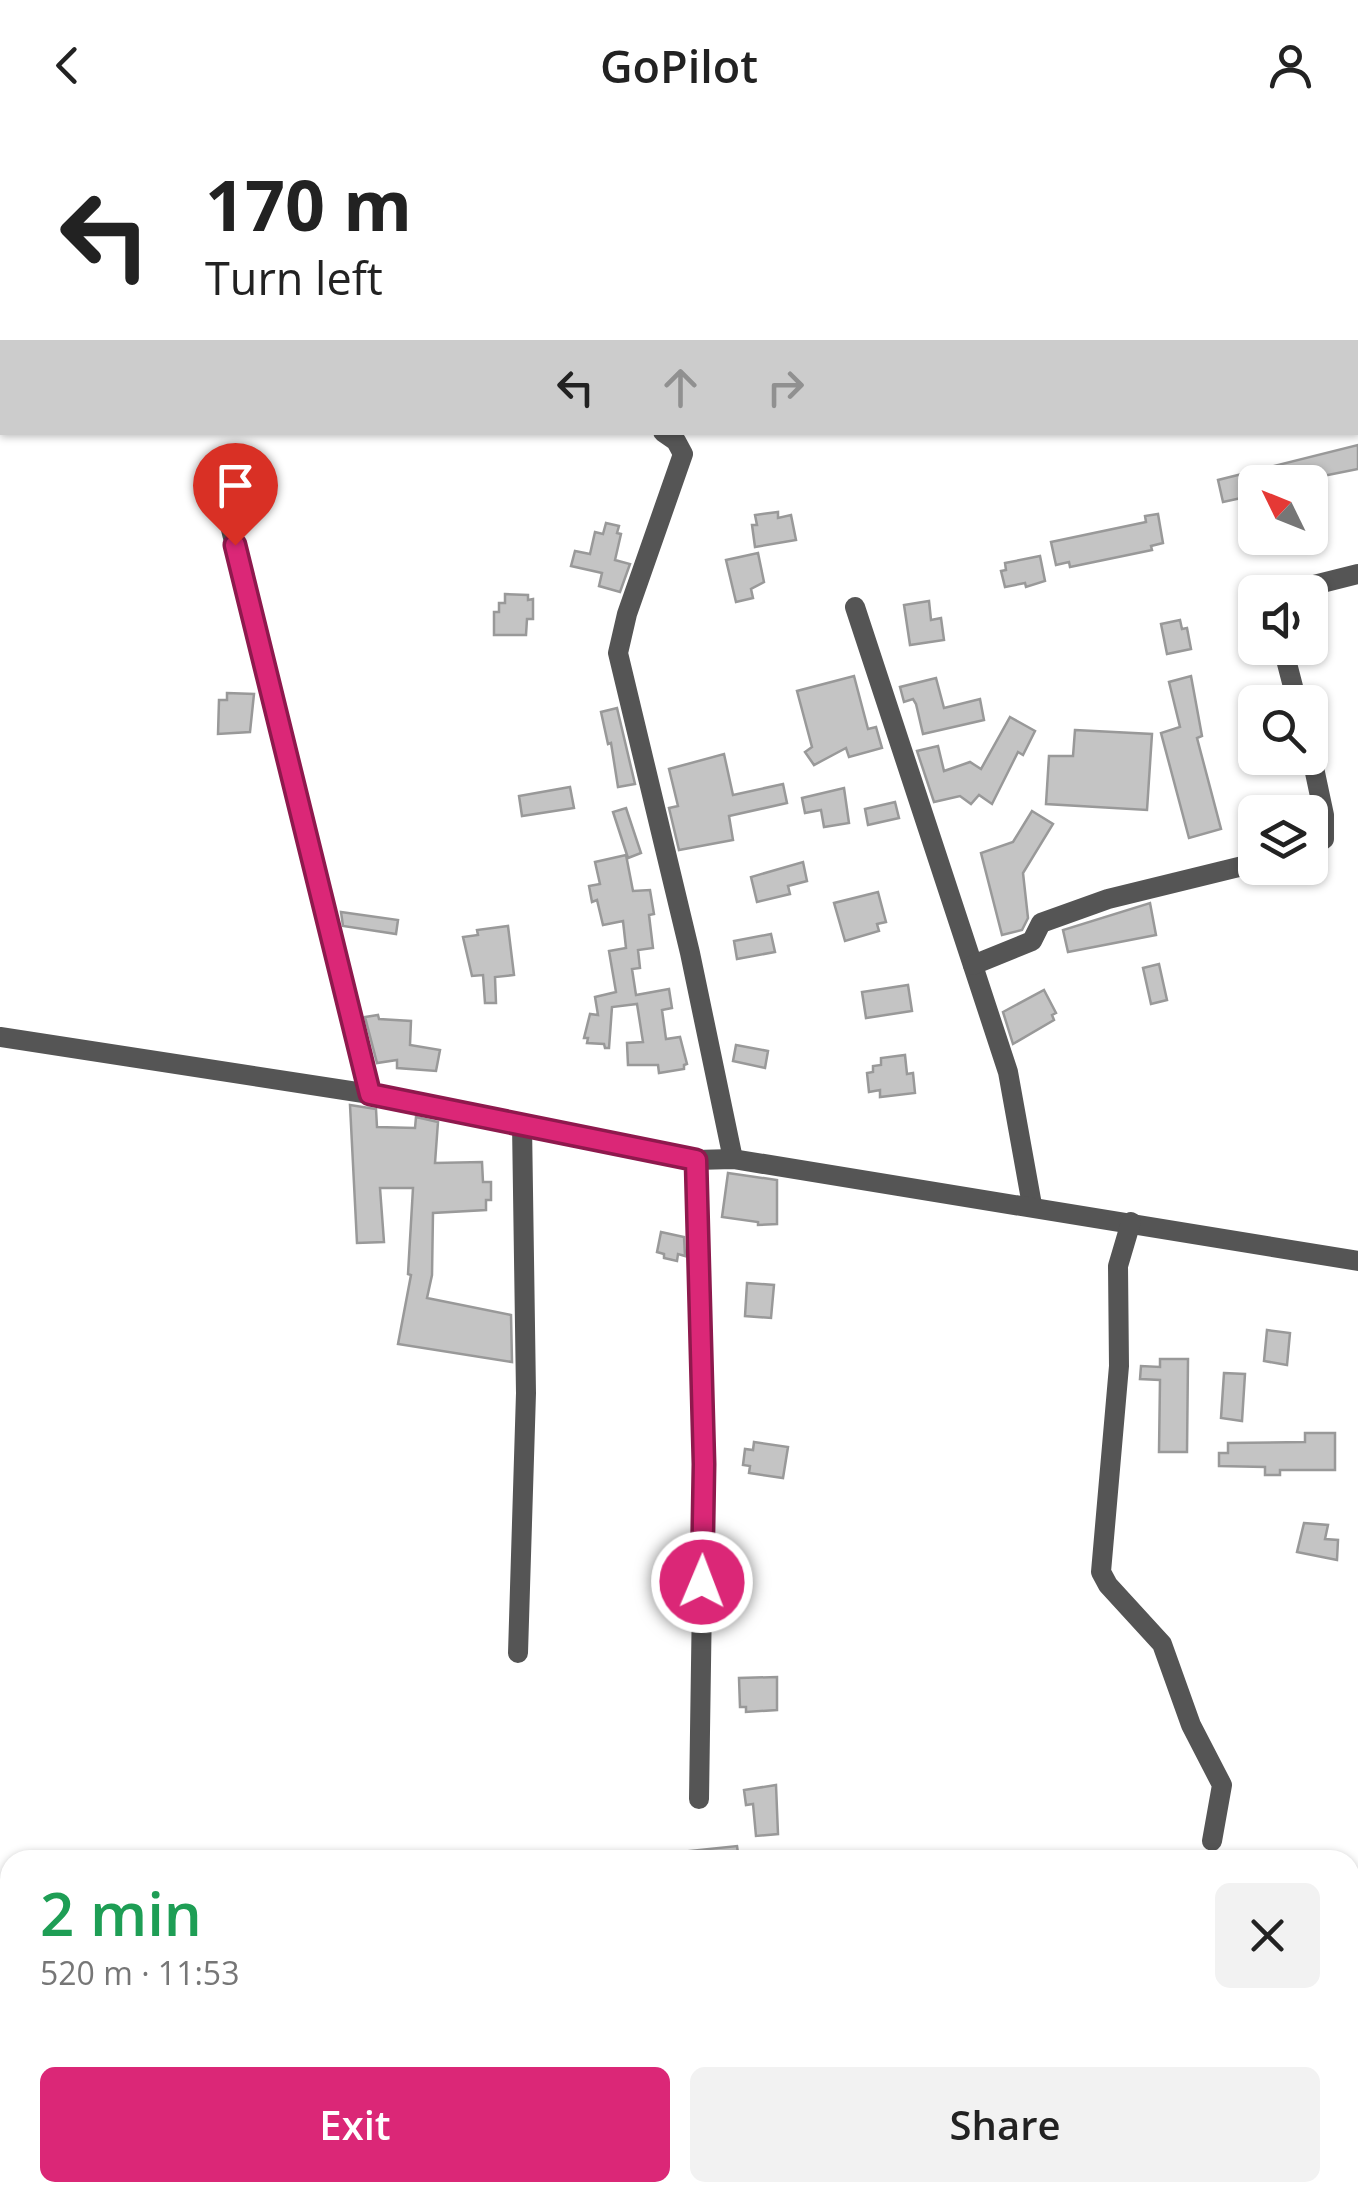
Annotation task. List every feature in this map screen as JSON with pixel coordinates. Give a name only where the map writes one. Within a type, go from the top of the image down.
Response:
[{"type":"street","points":[[667,435],[683,454],[627,614],[618,653],[690,954],[733,1158]]},
{"type":"street","points":[[226,508],[370,1094]]},
{"type":"street","points":[[1328,582],[1358,574]]},
{"type":"street","points":[[855,607],[1008,1072],[1032,1205]]},
{"type":"street","points":[[973,965],[1032,941],[1041,924],[1108,898],[1238,868]]},
{"type":"street","points":[[0,1037],[370,1094],[696,1160],[733,1158],[1358,1260]]},
{"type":"street","points":[[518,1654],[526,1393],[522,1124]]},
{"type":"street","points":[[696,1160],[704,1464],[698,1799]]},
{"type":"street","points":[[1130,1222],[1118,1266],[1119,1366],[1100,1572],[1162,1644],[1192,1725],[1222,1785],[1212,1842]]},
{"type":"building","points":[[1358,445],[1358,469],[1328,475],[1328,465],[1278,465]]},
{"type":"building","points":[[1238,475],[1238,499],[1223,502],[1218,480]]},
{"type":"building","points":[[778,512],[778,518],[791,515],[796,540],[755,547],[755,515]]},
{"type":"building","points":[[1158,514],[1163,543],[1151,546],[1152,550],[1070,567],[1069,562],[1056,565],[1051,542],[1146,522],[1145,516]]},
{"type":"building","points":[[606,523],[619,526],[617,533],[621,534],[615,560],[630,564],[620,592],[599,586],[602,573],[571,566],[575,551],[590,554],[595,532],[603,534]]},
{"type":"building","points":[[758,553],[764,582],[751,589],[753,598],[736,602],[726,560]]},
{"type":"building","points":[[1040,556],[1045,581],[1026,587],[1025,583],[1005,587],[1001,571],[1006,570],[1005,563]]},
{"type":"building","points":[[505,594],[528,595],[528,600],[533,599],[533,619],[527,619],[526,635],[494,635],[494,612],[499,612],[499,603],[505,603]]},
{"type":"building","points":[[929,601],[931,620],[941,618],[944,640],[910,645],[904,605]]},
{"type":"building","points":[[1180,620],[1182,629],[1187,628],[1191,649],[1167,654],[1161,624]]},
{"type":"building","points":[[854,676],[868,729],[876,727],[882,748],[849,757],[846,748],[814,765],[805,752],[812,747],[797,691]]},
{"type":"building","points":[[1191,676],[1202,736],[1197,738],[1221,829],[1189,838],[1161,733],[1180,727],[1169,682]]},
{"type":"building","points":[[936,678],[944,708],[980,699],[984,720],[923,734],[916,704],[913,699],[904,702],[900,687]]},
{"type":"building","points":[[227,693],[254,694],[250,732],[218,734],[219,700],[227,700]]},
{"type":"building","points":[[617,708],[635,784],[618,787],[601,712]]},
{"type":"building","points":[[1010,717],[1035,731],[1023,755],[1018,752],[992,804],[979,795],[971,804],[960,796],[934,802],[917,751],[938,746],[944,771],[970,762],[981,769]]},
{"type":"building","points":[[1075,730],[1152,734],[1147,810],[1046,804],[1049,756],[1073,756]]},
{"type":"building","points":[[724,754],[733,795],[783,784],[787,803],[729,816],[733,840],[679,850],[669,808],[678,806],[669,769]]},
{"type":"building","points":[[570,787],[574,808],[522,816],[519,796]]},
{"type":"building","points":[[844,788],[849,823],[824,827],[821,810],[805,813],[802,798]]},
{"type":"building","points":[[895,802],[899,818],[868,825],[865,809]]},
{"type":"building","points":[[626,808],[641,853],[628,858],[613,812]]},
{"type":"building","points":[[1032,811],[1053,824],[1023,873],[1028,918],[1022,930],[1002,935],[981,853],[1013,842]]},
{"type":"building","points":[[626,855],[633,891],[650,890],[654,914],[649,915],[653,948],[638,950],[640,968],[632,969],[636,995],[669,989],[672,1008],[662,1010],[666,1039],[680,1037],[687,1064],[684,1069],[659,1073],[658,1065],[628,1065],[627,1043],[643,1042],[637,1004],[612,1007],[609,1048],[587,1043],[588,1038],[584,1038],[590,1014],[598,1015],[595,997],[616,992],[609,951],[626,948],[623,921],[603,925],[589,886],[600,884],[595,862]]},
{"type":"building","points":[[803,862],[807,881],[788,886],[790,894],[757,902],[751,877]]},
{"type":"building","points":[[878,892],[886,922],[877,924],[879,931],[845,941],[834,903]]},
{"type":"building","points":[[1150,903],[1156,935],[1068,952],[1063,930]]},
{"type":"building","points":[[341,912],[398,920],[396,934],[343,926]]},
{"type":"building","points":[[508,926],[514,975],[495,977],[496,1003],[485,1003],[483,975],[472,976],[463,937],[478,935],[477,930]]},
{"type":"building","points":[[771,934],[775,952],[737,959],[734,941]]},
{"type":"building","points":[[1159,964],[1167,1000],[1151,1004],[1143,968]]},
{"type":"building","points":[[908,985],[912,1011],[866,1018],[862,992]]},
{"type":"building","points":[[1044,990],[1056,1013],[1052,1015],[1054,1020],[1013,1044],[1003,1012]]},
{"type":"building","points":[[378,1015],[379,1019],[411,1021],[410,1045],[440,1050],[436,1071],[397,1068],[397,1060],[377,1063],[365,1017]]},
{"type":"building","points":[[736,1045],[768,1051],[765,1068],[733,1061]]},
{"type":"building","points":[[905,1055],[907,1074],[913,1073],[915,1093],[880,1097],[880,1090],[869,1092],[867,1073],[873,1072],[873,1066],[881,1065],[881,1058]]},
{"type":"building","points":[[350,1105],[376,1109],[377,1127],[415,1128],[416,1117],[438,1122],[435,1163],[482,1162],[483,1182],[491,1182],[491,1200],[486,1200],[486,1210],[433,1213],[432,1275],[427,1298],[511,1315],[512,1362],[398,1344],[411,1275],[408,1274],[413,1188],[380,1188],[384,1242],[357,1243]]},
{"type":"building","points":[[728,1173],[777,1180],[777,1224],[758,1225],[722,1217]]},
{"type":"building","points":[[661,1232],[684,1237],[685,1256],[678,1254],[677,1261],[657,1252]]},
{"type":"building","points":[[747,1283],[774,1285],[771,1318],[745,1316]]},
{"type":"building","points":[[1267,1330],[1290,1333],[1287,1365],[1264,1361]]},
{"type":"building","points":[[1160,1359],[1188,1359],[1187,1452],[1159,1452],[1160,1380],[1140,1379],[1141,1366],[1160,1367]]},
{"type":"building","points":[[1224,1373],[1245,1374],[1242,1421],[1221,1418]]},
{"type":"building","points":[[1305,1433],[1335,1433],[1335,1470],[1280,1470],[1280,1475],[1265,1475],[1265,1467],[1219,1466],[1219,1453],[1228,1453],[1228,1443],[1305,1442]]},
{"type":"building","points":[[754,1442],[788,1447],[783,1478],[749,1473],[750,1466],[743,1465],[745,1449],[753,1450]]},
{"type":"building","points":[[1304,1523],[1328,1525],[1325,1539],[1338,1540],[1337,1560],[1297,1552]]},
{"type":"building","points":[[777,1677],[777,1710],[746,1712],[746,1707],[740,1707],[739,1678]]},
{"type":"building","points":[[776,1785],[778,1834],[756,1836],[753,1804],[746,1805],[744,1790]]},
{"type":"building","points":[[737,1846],[738,1850],[699,1850]]},
{"type":"route","points":[[235,545],[370,1094],[696,1160],[704,1464],[702,1582]]}]
